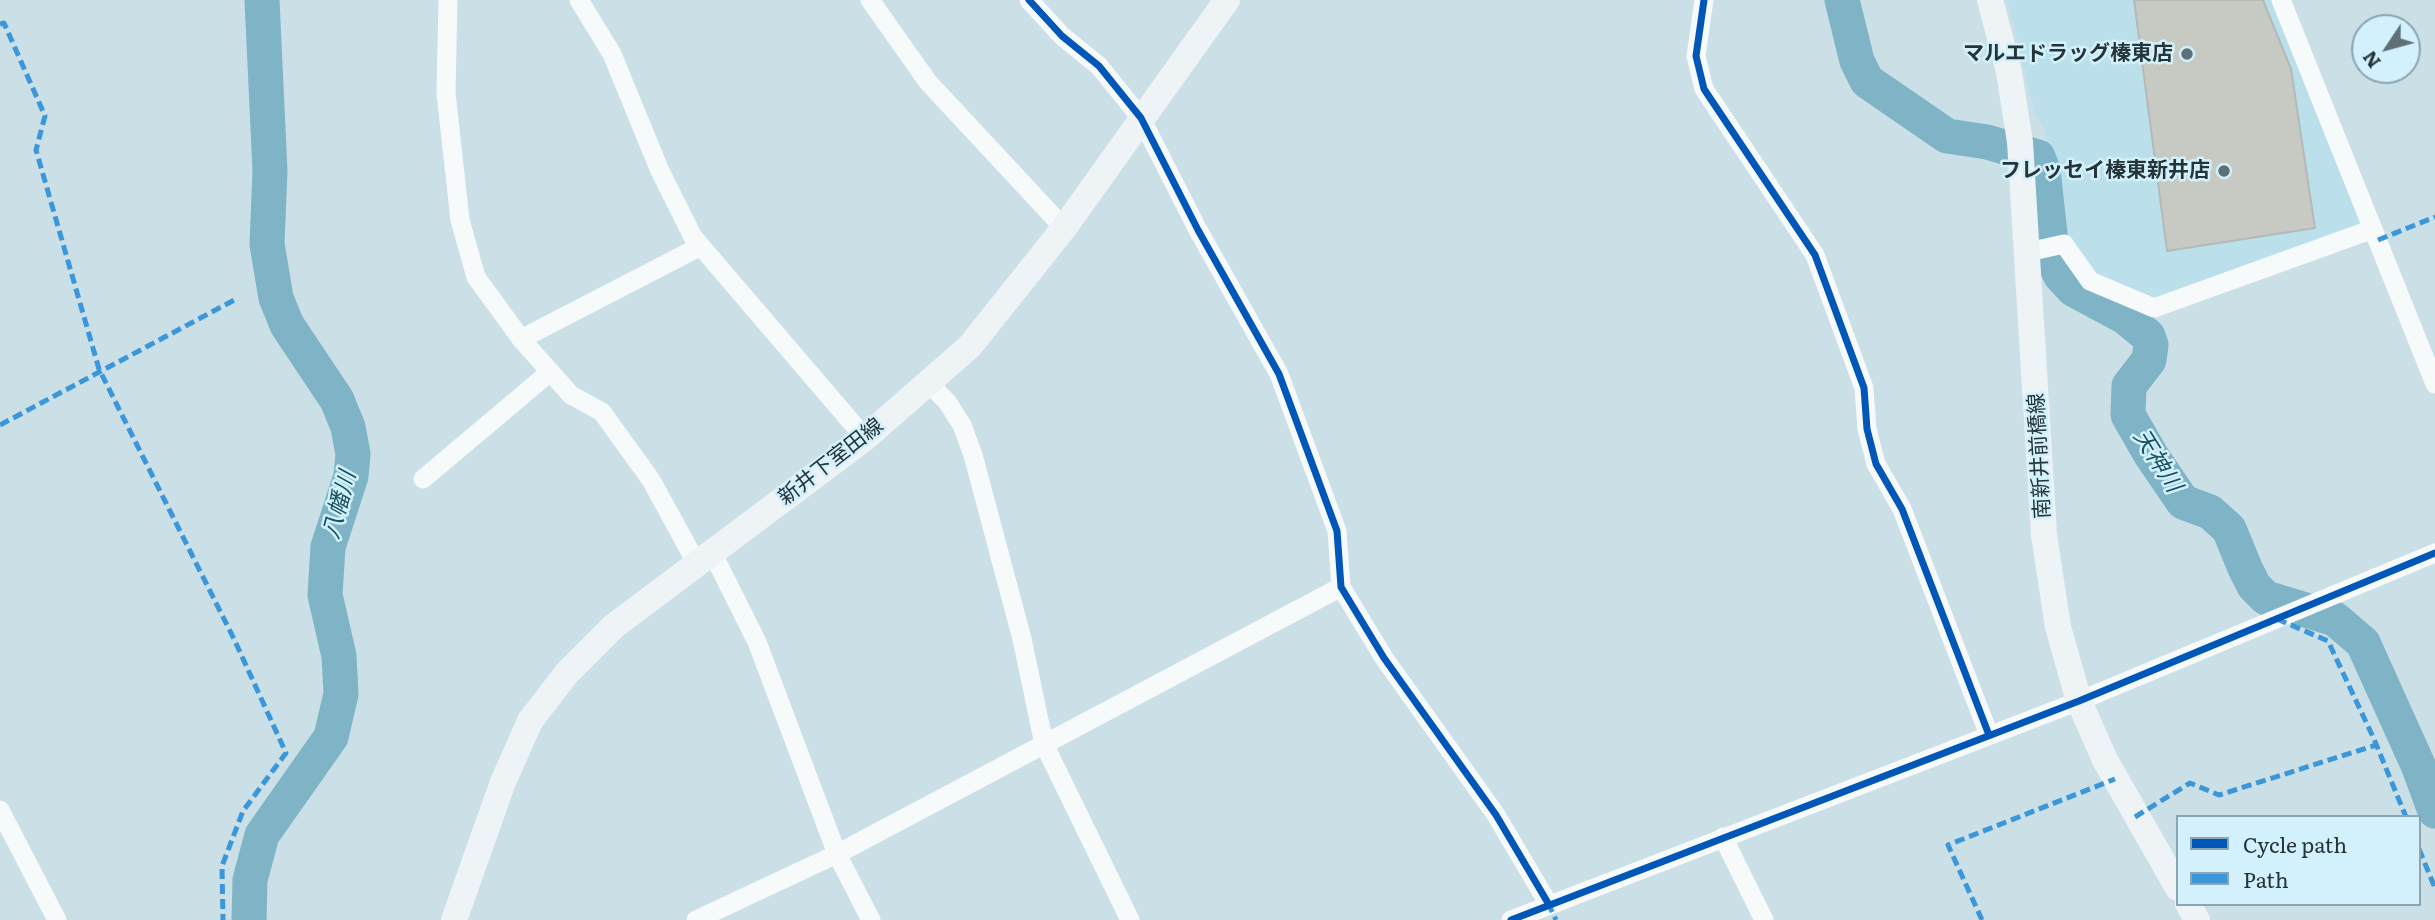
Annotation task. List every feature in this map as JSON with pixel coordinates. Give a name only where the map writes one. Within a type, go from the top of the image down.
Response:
[{"type":"main road","name":"新井下室田線","points":[[454,920],[503,782],[530,721],[567,673],[614,626],[865,438],[970,346],[1064,228],[1227,0]]},
{"type":"main road","name":"南新井前橋線","points":[[1990,0],[2016,106],[2049,582],[2057,627],[2079,701],[2110,770],[2176,885]]},
{"type":"street","points":[[447,0],[446,93],[460,220],[476,277],[521,339],[571,395],[601,412],[705,558],[757,642],[837,854],[871,920]]},
{"type":"street","points":[[579,0],[612,54],[660,172],[701,246],[865,438]]},
{"type":"street","points":[[870,0],[928,82],[1064,228]]},
{"type":"street","points":[[1029,0],[1062,36],[1099,66],[1141,118],[1198,230],[1279,374],[1337,531],[1341,587],[1384,658],[1496,815],[1548,903]]},
{"type":"street","points":[[1704,0],[1696,56],[1704,89],[1815,255],[1864,388],[1867,429],[1876,464],[1902,509],[1989,735]]},
{"type":"street","points":[[2281,0],[2435,384]]},
{"type":"street","points":[[2028,251],[2064,244],[2090,281],[2154,308],[2373,229]]},
{"type":"street","points":[[521,339],[701,246]]},
{"type":"street","points":[[423,479],[550,372]]},
{"type":"street","points":[[929,383],[948,403],[962,425],[973,455],[1022,639],[1044,744],[1130,920]]},
{"type":"street","points":[[1511,920],[1548,903],[2079,701],[2435,553]]},
{"type":"street","points":[[696,920],[837,854],[1341,587]]},
{"type":"street","points":[[0,810],[57,920]]},
{"type":"street","points":[[1723,836],[1764,920]]},
{"type":"shaded area","points":[[2007,0],[2275,0],[2364,215],[2360,227],[2159,303],[2109,286],[2058,240],[2045,131],[2034,110]]},
{"type":"building","points":[[2134,0],[2263,0],[2291,69],[2315,228],[2167,251]]},
{"type":"waterway","name":"八幡川","points":[[249,920],[250,880],[262,835],[331,737],[341,694],[339,656],[325,595],[328,547],[351,476],[353,454],[348,427],[337,400],[287,325],[276,298],[267,244],[270,171],[262,0]]},
{"type":"waterway","name":"天神川","points":[[1842,0],[1857,61],[1867,81],[1947,136],[1987,142],[2038,157],[2043,170],[2053,261],[2061,276],[2073,289],[2125,317],[2148,336],[2151,345],[2149,360],[2129,386],[2128,415],[2151,455],[2183,502],[2210,512],[2229,529],[2254,586],[2266,598],[2335,619],[2363,643],[2418,765],[2435,811]]},
{"type":"marked path","points":[[0,24],[4,23],[45,116],[36,150],[99,369],[234,639],[286,753],[243,811],[222,866],[223,920]]},
{"type":"marked path","points":[[2378,240],[2435,217]]},
{"type":"marked path","points":[[0,425],[238,298]]},
{"type":"marked path","points":[[2277,619],[2328,641],[2374,739],[2405,815]]},
{"type":"marked path","points":[[2135,817],[2190,783],[2219,795],[2376,745]]},
{"type":"marked path","points":[[1982,920],[1948,845],[2115,779]]},
{"type":"marked path","points":[[2421,854],[2435,888]]},
{"type":"marked path","points":[[1548,903],[1556,920]]},
{"type":"cycle path","points":[[1029,0],[1062,36],[1099,66],[1141,118],[1198,230],[1279,374],[1337,531],[1341,587],[1384,658],[1496,815],[1548,903]]},
{"type":"cycle path","points":[[1704,0],[1696,56],[1704,89],[1815,255],[1864,388],[1867,429],[1876,464],[1902,509],[1989,735]]},
{"type":"cycle path","points":[[1511,920],[2079,701],[2435,553]]},
{"type":"place","name":"マルエドラッグ榛東店","points":[[2187,54]]},
{"type":"place","name":"フレッセイ榛東新井店","points":[[2224,171]]}]
